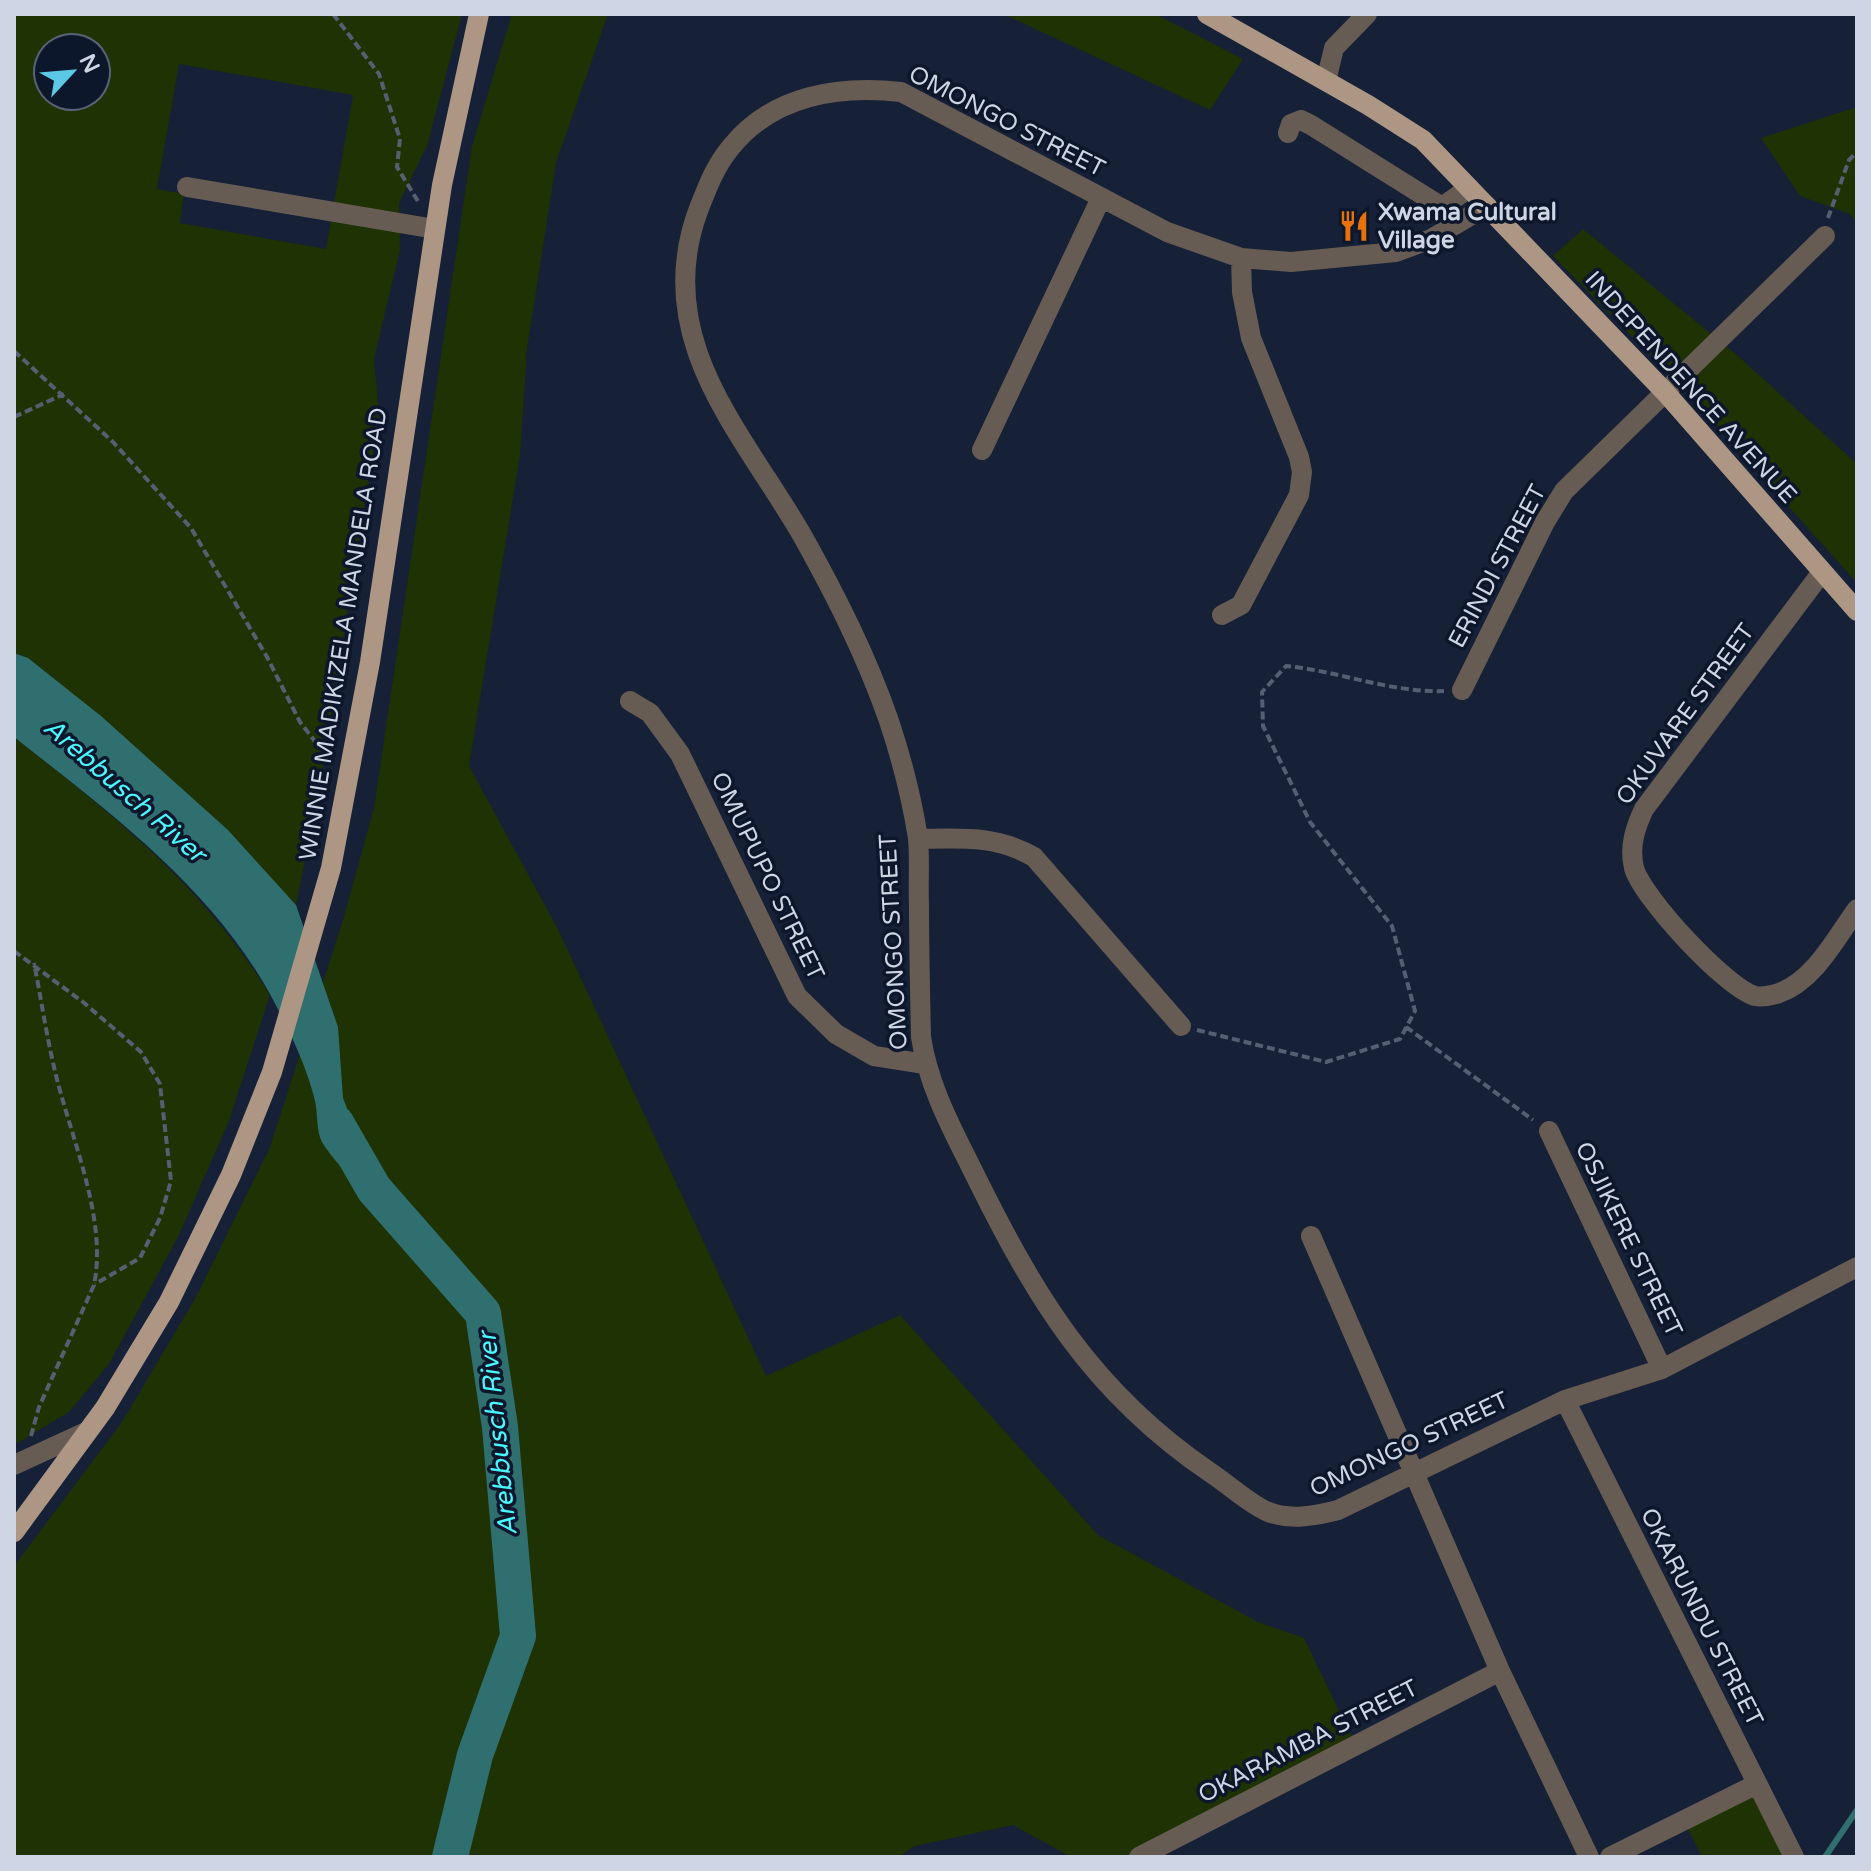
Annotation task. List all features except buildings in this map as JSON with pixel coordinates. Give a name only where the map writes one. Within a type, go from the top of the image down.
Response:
[{"type":"main road","name":"WINNIE MADIKIZELA MANDELA ROAD","points":[[14,1532],[138,1358],[200,1243],[272,1072],[322,904],[347,783],[370,662],[435,229],[479,14]]},
{"type":"main road","name":"WINNIE MADIKIZELA MANDELA ROAD","points":[[471,56],[491,14]]},
{"type":"main road","name":"INDEPENDENCE AVENUE","points":[[1207,14],[1423,140],[1665,392],[1857,611]]},
{"type":"street","points":[[1326,81],[1334,48],[1367,14]]},
{"type":"street","name":"OMONGO STREET","points":[[1487,206],[1431,239],[1396,252],[1291,262],[1241,258],[1202,247],[1101,198],[901,92],[861,87],[804,98],[771,113],[738,138],[720,160],[691,232],[684,282],[698,362],[800,533],[863,652],[891,726],[918,839],[921,1037],[925,1064],[942,1109],[1006,1238],[1068,1341],[1109,1389],[1175,1449],[1267,1512],[1309,1518],[1338,1510],[1565,1400],[1662,1369],[1857,1267]]},
{"type":"street","points":[[1288,133],[1291,124],[1301,120],[1442,207],[1469,188]]},
{"type":"street","points":[[187,187],[435,229]]},
{"type":"street","points":[[982,450],[1101,198]]},
{"type":"street","name":"ERINDI STREET","points":[[1462,690],[1554,504],[1825,236]]},
{"type":"street","points":[[1222,615],[1241,605],[1301,484],[1299,457],[1251,338],[1242,292],[1241,258]]},
{"type":"street","name":"OKUVARE STREET","points":[[1822,572],[1644,809],[1632,847],[1634,868],[1644,890],[1723,978],[1757,997],[1777,994],[1802,979],[1857,909]]},
{"type":"street","name":"OMUPUPO STREET","points":[[630,701],[650,713],[680,754],[797,996],[836,1034],[874,1056],[925,1064]]},
{"type":"street","points":[[918,839],[986,838],[1016,846],[1034,857],[1181,1026]]},
{"type":"street","name":"OSJIKERE STREET","points":[[1549,1131],[1662,1369]]},
{"type":"street","points":[[1311,1236],[1500,1671],[1589,1857]]},
{"type":"street","name":"OKARUNDU STREET","points":[[1565,1400],[1794,1857]]},
{"type":"street","points":[[22,1462],[88,1431]]},
{"type":"street","name":"OKARAMBA STREET","points":[[1139,1857],[1500,1671]]},
{"type":"street","points":[[1610,1857],[1757,1784]]},
{"type":"path","points":[[333,14],[379,74],[400,139],[397,167],[435,229]]},
{"type":"path","points":[[1825,236],[1830,205],[1849,160],[1857,152]]},
{"type":"path","points":[[14,351],[64,394],[191,528],[267,657],[300,722],[347,783]]},
{"type":"path","points":[[14,417],[64,394]]},
{"type":"path","points":[[1181,1026],[1326,1062],[1400,1039],[1415,1011],[1392,926],[1310,822],[1263,726],[1262,692],[1286,666],[1421,692],[1462,690]]},
{"type":"path","points":[[14,951],[34,963],[141,1052],[156,1074],[164,1101],[171,1181],[160,1218],[140,1258],[94,1285]]},
{"type":"path","points":[[22,1462],[39,1407],[94,1285],[98,1263],[97,1230],[53,1067],[34,963]]},
{"type":"path","points":[[1406,1027],[1549,1131]]},
{"type":"shaded area","points":[[14,14],[462,14],[427,146],[399,203],[400,250],[374,359],[379,413],[318,796],[296,905],[200,807],[99,716],[28,658],[14,653]],"holes":[[[179,64],[353,95],[326,249],[180,223],[184,194],[157,189]]]},
{"type":"shaded area","points":[[512,14],[608,14],[556,163],[527,349],[520,455],[469,766],[558,929],[766,1376],[900,1315],[1098,1535],[1258,1622],[1304,1638],[1358,1750],[1143,1857],[1071,1857],[1013,1825],[915,1846],[898,1857],[14,1857],[14,1566],[122,1422],[196,1297],[270,1147],[343,920],[374,808],[472,146]]},
{"type":"shaded area","points":[[1003,14],[1155,14],[1243,59],[1210,110]]},
{"type":"shaded area","points":[[1857,107],[1857,224],[1850,214],[1800,196],[1761,138]]},
{"type":"shaded area","points":[[1583,229],[1738,356],[1857,464],[1857,583],[1686,392],[1553,256]]},
{"type":"shaded area","points":[[14,737],[121,824],[185,885],[244,955],[270,995],[229,1121],[179,1235],[109,1364],[69,1412],[14,1445]]},
{"type":"shaded area","points":[[1757,1784],[1794,1857],[1702,1857],[1684,1821]]},
{"type":"water","points":[[14,653],[28,658],[101,716],[228,830],[296,905],[338,1027],[343,1098],[367,1160],[348,1176],[322,1142],[315,1101],[302,1060],[270,994],[246,955],[188,885],[155,853],[14,737]]},
{"type":"waterway","name":"Arebbusch River","points":[[336,1123],[374,1189],[483,1313],[500,1427],[518,1636],[475,1755],[450,1857]]},
{"type":"waterway","points":[[1825,1857],[1857,1810]]},
{"type":"place","name":"Xwama Cultural Village","points":[[1354,226]]}]
